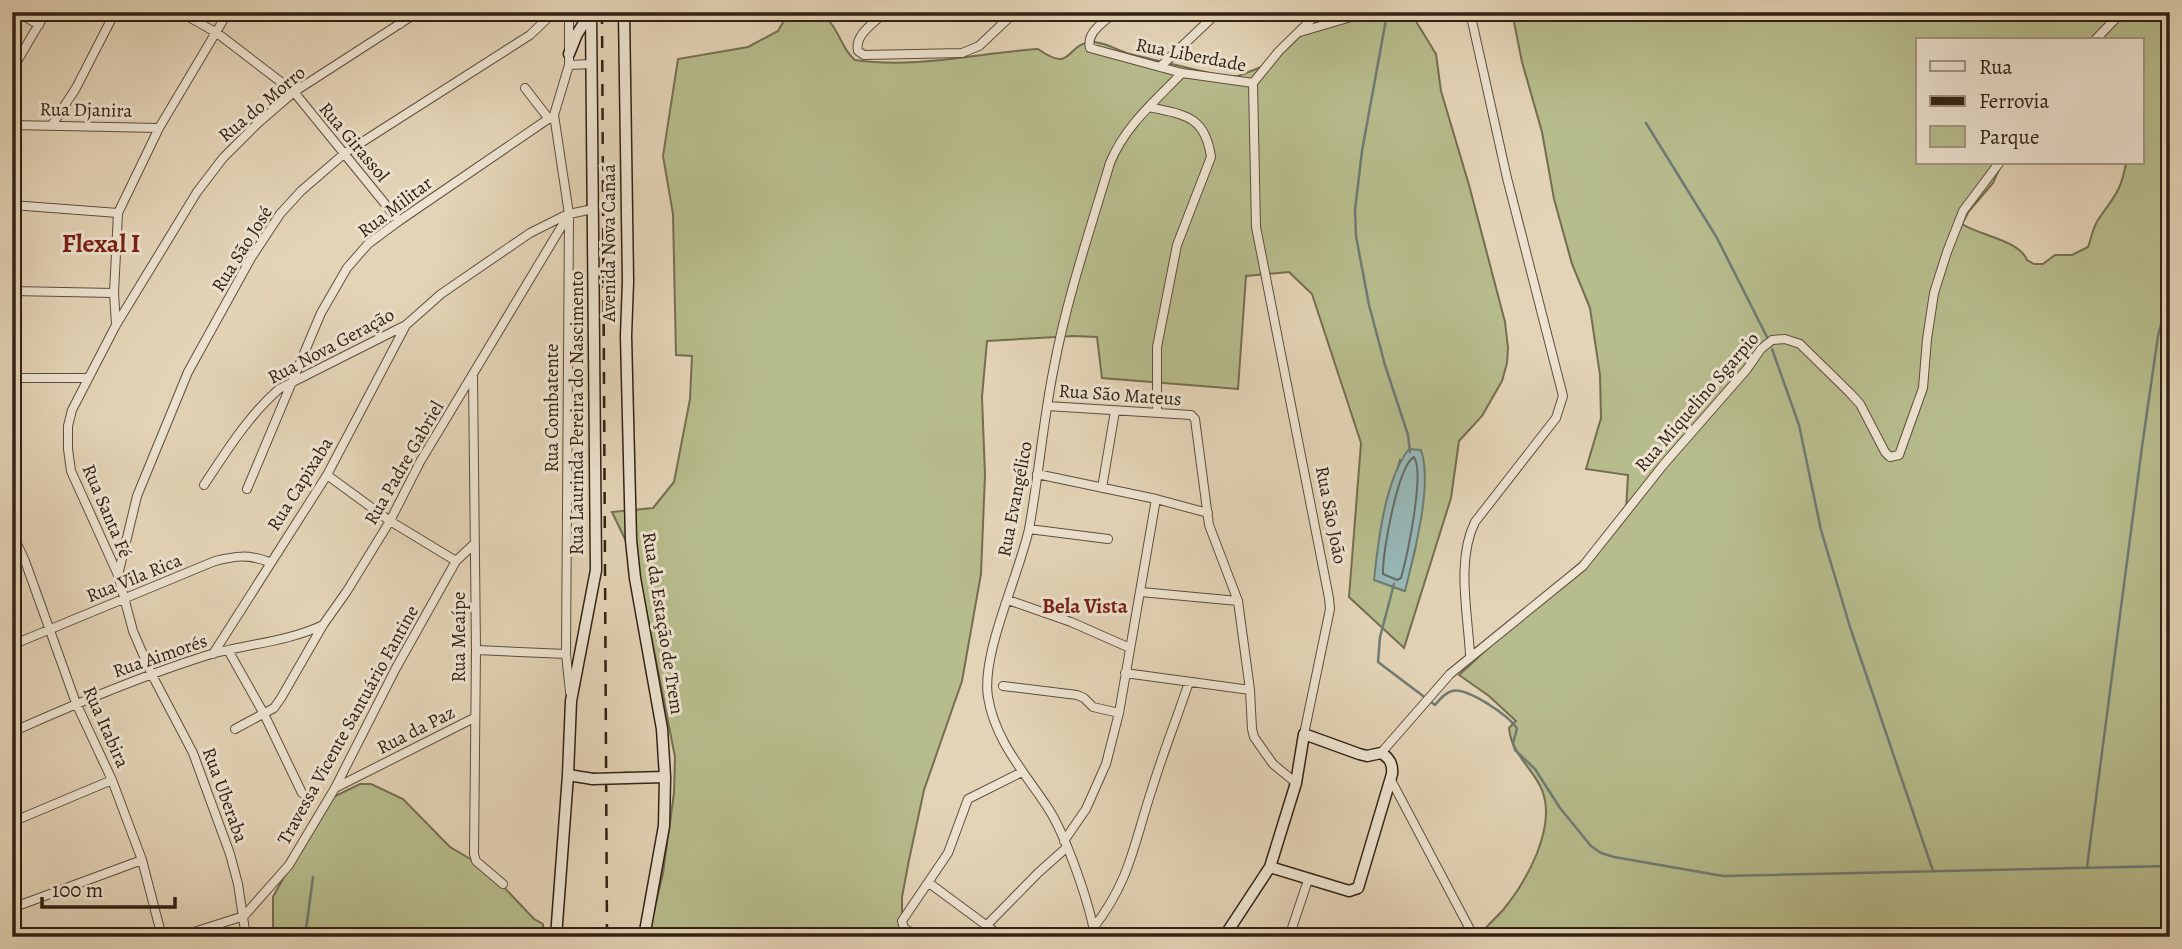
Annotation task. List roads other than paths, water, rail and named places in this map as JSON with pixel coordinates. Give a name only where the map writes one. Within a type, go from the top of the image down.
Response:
[{"type":"street","points":[[17,12],[38,25]]},
{"type":"street","points":[[12,70],[46,12]]},
{"type":"street","points":[[52,125],[76,88],[115,12]]},
{"type":"street","name":"Rua Girassol","points":[[180,12],[218,33],[294,92],[400,220]]},
{"type":"street","points":[[116,324],[114,293],[118,212],[159,128],[218,33],[228,12]]},
{"type":"street","points":[[393,12],[400,24]]},
{"type":"street","name":"Rua do Morro","points":[[116,324],[198,192],[217,166],[257,124],[294,92],[418,12]]},
{"type":"street","name":"Rua São José","points":[[118,575],[137,496],[188,372],[266,234],[301,191],[345,153],[530,35],[554,12]]},
{"type":"street","points":[[569,12],[569,60]]},
{"type":"street","points":[[551,117],[577,34],[592,12]]},
{"type":"street","name":"Rua Laurinda Pereira do Nascimento","points":[[556,937],[571,701],[596,570],[592,12]]},
{"type":"street","name":"Avenida Nova Canaã","points":[[624,12],[628,475]]},
{"type":"street","points":[[885,12],[860,36],[857,42],[858,51],[870,56],[962,53],[979,46],[1015,12]]},
{"type":"street","name":"Rua Liberdade","points":[[1115,12],[1092,33],[1088,41],[1090,48],[1182,73],[1253,83]]},
{"type":"street","points":[[1160,67],[1218,12]]},
{"type":"street","points":[[1253,83],[1262,70],[1319,12]]},
{"type":"street","points":[[1297,33],[1368,12]]},
{"type":"street","points":[[1470,12],[1507,178],[1563,396],[1556,418],[1475,522],[1470,533],[1464,560],[1471,655]]},
{"type":"street","points":[[2097,38],[2122,12]]},
{"type":"street","points":[[569,60],[592,64]]},
{"type":"street","name":"Rua Evangélico","points":[[1095,937],[1094,927],[1065,844],[1049,809],[1022,772],[994,720],[987,681],[997,634],[1028,529],[1047,406],[1071,292],[1110,163],[1126,132],[1182,73]]},
{"type":"street","name":"Rua São João","points":[[1224,937],[1270,867],[1296,783],[1329,609],[1256,227],[1253,83]]},
{"type":"street","points":[[525,88],[551,117]]},
{"type":"street","points":[[1149,107],[1193,119],[1200,128],[1212,157],[1177,245],[1157,347],[1157,413]]},
{"type":"street","name":"Rua Combatente","points":[[551,117],[569,214],[566,654],[571,701]]},
{"type":"street","name":"Rua Militar","points":[[247,489],[321,313],[347,268],[368,244],[400,220],[551,117]]},
{"type":"street","name":"Rua Djanira","points":[[12,125],[159,128]]},
{"type":"street","name":"Rua Miquelino Sgarpio","points":[[1381,752],[1450,674],[1583,566],[1664,464],[1747,369],[1761,349],[1772,340],[1785,339],[1800,344],[1860,404],[1885,452],[1890,457],[1899,456],[1923,388],[1934,293],[1947,253],[1963,211],[1998,164]]},
{"type":"street","points":[[12,205],[118,212]]},
{"type":"street","points":[[569,214],[593,209]]},
{"type":"street","name":"Rua Nova Geração","points":[[204,485],[265,401],[279,389],[405,325],[441,293],[530,233],[569,214]]},
{"type":"street","name":"Rua Padre Gabriel","points":[[235,729],[274,708],[281,698],[323,625],[390,521],[420,462],[569,214]]},
{"type":"street","points":[[12,291],[114,293]]},
{"type":"street","name":"Rua Santa Fé","points":[[116,324],[72,410],[68,426],[69,461],[118,575],[123,599],[150,673]]},
{"type":"street","name":"Rua Capixaba","points":[[213,654],[269,562],[327,475],[405,325]]},
{"type":"street","name":"Rua Meaípe","points":[[473,376],[474,854],[476,861],[503,884]]},
{"type":"street","points":[[12,378],[87,378]]},
{"type":"street","name":"Rua São Mateus","points":[[1047,406],[1192,415],[1197,422],[1208,513]]},
{"type":"street","points":[[1102,488],[1115,411]]},
{"type":"street","points":[[1037,474],[1208,513],[1213,536],[1238,601],[1254,737],[1273,764],[1296,783]]},
{"type":"street","points":[[327,475],[390,521],[456,561]]},
{"type":"street","name":"Rua da Estação de Trem","points":[[628,475],[635,578],[662,729],[665,777],[664,826],[644,937]]},
{"type":"street","points":[[985,927],[1065,844],[1095,791],[1106,764],[1119,713],[1156,499]]},
{"type":"street","points":[[1028,529],[1108,539]]},
{"type":"street","name":"Rua Itabira","points":[[12,533],[25,561],[76,703],[112,780],[142,860],[162,937]]},
{"type":"street","name":"Travessa Vicente Santuário Fantine","points":[[244,916],[289,865],[335,788],[396,668],[456,561],[473,545]]},
{"type":"street","points":[[12,556],[25,561]]},
{"type":"street","name":"Rua Vila Rica","points":[[12,645],[226,558],[250,556],[269,562]]},
{"type":"street","points":[[1140,592],[1238,601]]},
{"type":"street","points":[[1008,600],[1071,622],[1130,648]]},
{"type":"street","name":"Rua Aimorés","points":[[12,732],[150,673],[228,650],[301,634],[323,625]]},
{"type":"street","points":[[228,650],[264,714],[302,793]]},
{"type":"street","points":[[475,650],[566,654]]},
{"type":"street","name":"Rua Uberaba","points":[[150,673],[193,753],[230,854],[246,937]]},
{"type":"street","points":[[1125,673],[1250,690]]},
{"type":"street","points":[[1094,927],[1112,904],[1129,869],[1151,792],[1189,682]]},
{"type":"street","points":[[1003,686],[1077,695],[1093,707],[1119,713]]},
{"type":"street","name":"Rua da Paz","points":[[335,788],[474,718]]},
{"type":"street","points":[[1270,867],[1349,891],[1358,888],[1391,780],[1391,761],[1381,752],[1359,754],[1304,734]]},
{"type":"street","points":[[919,937],[904,928],[902,921],[953,843],[968,799],[1022,772]]},
{"type":"street","points":[[568,775],[593,779],[665,777]]},
{"type":"street","points":[[12,822],[112,780]]},
{"type":"street","points":[[1391,780],[1474,937]]},
{"type":"street","points":[[12,908],[142,860]]},
{"type":"street","points":[[1293,936],[1308,880]]},
{"type":"street","points":[[929,883],[1002,937]]},
{"type":"street","points":[[178,937],[244,916]]},
{"type":"water","points":[[1409,449],[1421,450],[1425,482],[1421,520],[1405,591],[1374,580],[1388,494]]},
{"type":"waterway","points":[[1387,14],[1362,151],[1355,210],[1356,236],[1369,305],[1408,435],[1410,452]]},
{"type":"waterway","points":[[1646,123],[1717,238],[1768,339]]},
{"type":"waterway","points":[[2087,867],[2142,447],[2158,336],[2170,289]]},
{"type":"waterway","points":[[1772,349],[1799,425],[1821,530],[1850,627],[1933,871]]},
{"type":"waterway","points":[[1394,584],[1380,637],[1378,662],[1435,705],[1447,693],[1459,691],[1488,704],[1506,717],[1517,729],[1513,743],[1515,750],[1535,769],[1560,808],[1591,846],[1601,853],[1723,876],[2170,866]]},
{"type":"waterway","points":[[305,937],[313,877]]},
{"type":"railway","points":[[602,12],[607,937]]},
{"type":"district","name":"Flexal I","points":[[101,243]]},
{"type":"district","name":"Bela Vista","points":[[1085,606]]}]
